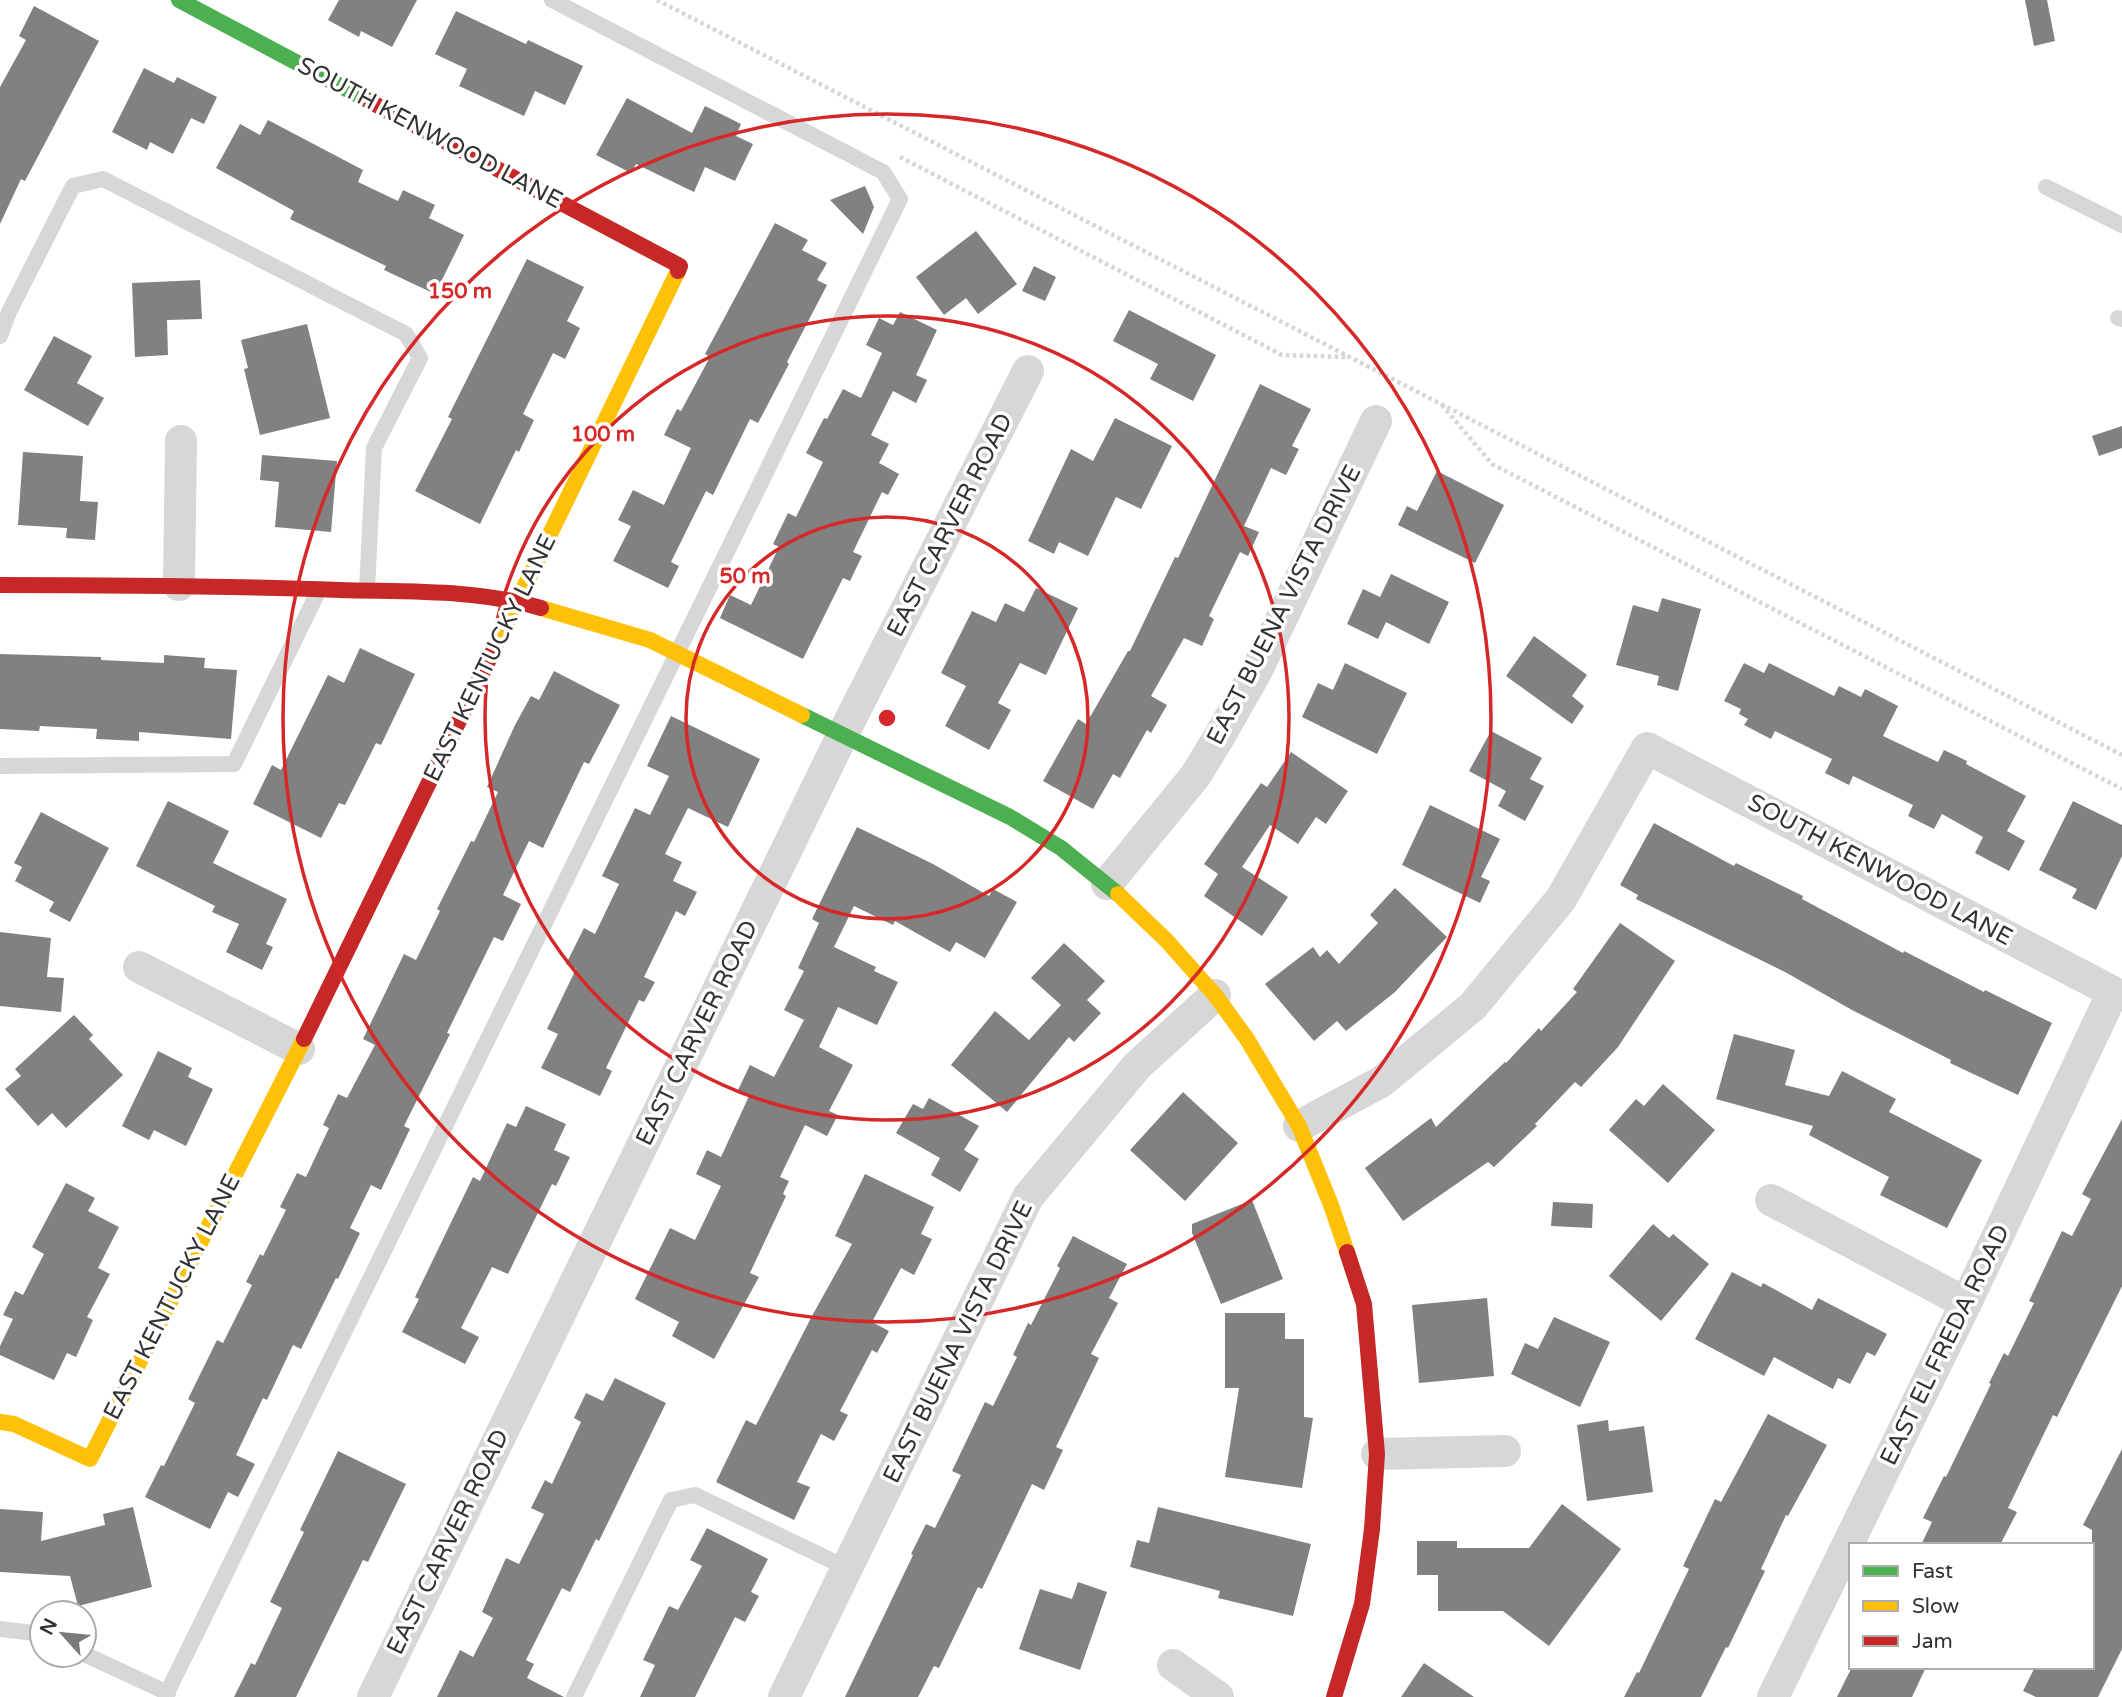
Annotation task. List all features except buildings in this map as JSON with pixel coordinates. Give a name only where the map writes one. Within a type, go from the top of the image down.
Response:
[{"type":"street","name":"SOUTH KENWOOD LANE","points":[[179,0],[680,266]]},
{"type":"street","name":"EAST KENTUCKY LANE","points":[[0,1422],[14,1424],[90,1460],[299,1049],[680,266]]},
{"type":"street","name":"EAST CARVER ROAD","points":[[373,1697],[843,734],[1028,371]]},
{"type":"street","name":"EAST BUENA VISTA DRIVE","points":[[1107,884],[1196,775],[1219,737],[1256,672],[1376,421]]},
{"type":"street","points":[[180,585],[181,441]]},
{"type":"street","points":[[0,585],[180,585],[367,590],[444,593],[518,601],[650,640],[1010,817],[1061,848],[1107,884],[1167,941],[1215,995],[1247,1039],[1298,1126],[1331,1205],[1364,1304],[1377,1454],[1362,1604],[1334,1697]]},
{"type":"street","name":"SOUTH KENWOOD LANE","points":[[1298,1126],[1381,1082],[1473,1006],[1561,899],[1647,748],[2113,992]]},
{"type":"street","points":[[139,967],[299,1049]]},
{"type":"street","name":"EAST EL FREDA ROAD","points":[[1773,1697],[1966,1303],[2113,992]]},
{"type":"street","name":"EAST BUENA VISTA DRIVE","points":[[784,1697],[1028,1197],[1137,1066],[1215,995]]},
{"type":"street","points":[[1770,1199],[1966,1303]]},
{"type":"street","points":[[1377,1454],[1505,1451]]},
{"type":"street","points":[[1172,1665],[1218,1697]]},
{"type":"lane","points":[[98,1661],[167,1695],[900,199],[883,172],[552,0]]},
{"type":"lane","points":[[0,336],[9,312],[73,186],[103,179],[406,334],[420,358],[374,448],[367,590]]},
{"type":"lane","points":[[2046,187],[2122,225]]},
{"type":"lane","points":[[0,766],[234,764],[320,589]]},
{"type":"lane","points":[[574,1697],[671,1500],[695,1495],[847,1568]]},
{"type":"lane","points":[[0,1629],[28,1632]]},
{"type":"path","points":[[657,0],[2122,755]]},
{"type":"path","points":[[892,153],[1282,355],[1352,357]]},
{"type":"path","points":[[1439,402],[1492,464],[2122,789]]},
{"type":"traffic: fast","points":[[179,0],[369,101]]},
{"type":"traffic: fast","points":[[802,715],[1010,817],[1061,848],[1118,894]]},
{"type":"traffic: slow","points":[[495,647],[678,271]]},
{"type":"traffic: slow","points":[[541,608],[650,640],[802,715]]},
{"type":"traffic: slow","points":[[1118,894],[1167,941],[1215,995],[1247,1039],[1299,1126],[1347,1252]]},
{"type":"traffic: slow","points":[[0,1422],[14,1424],[90,1459],[304,1039]]},
{"type":"traffic: jam","points":[[369,101],[680,266],[678,271]]},
{"type":"traffic: jam","points":[[0,585],[213,587],[467,594],[541,608]]},
{"type":"traffic: jam","points":[[304,1039],[495,647]]},
{"type":"traffic: jam","points":[[1334,1697],[1362,1604],[1372,1529],[1377,1454],[1364,1304],[1347,1252]]}]
